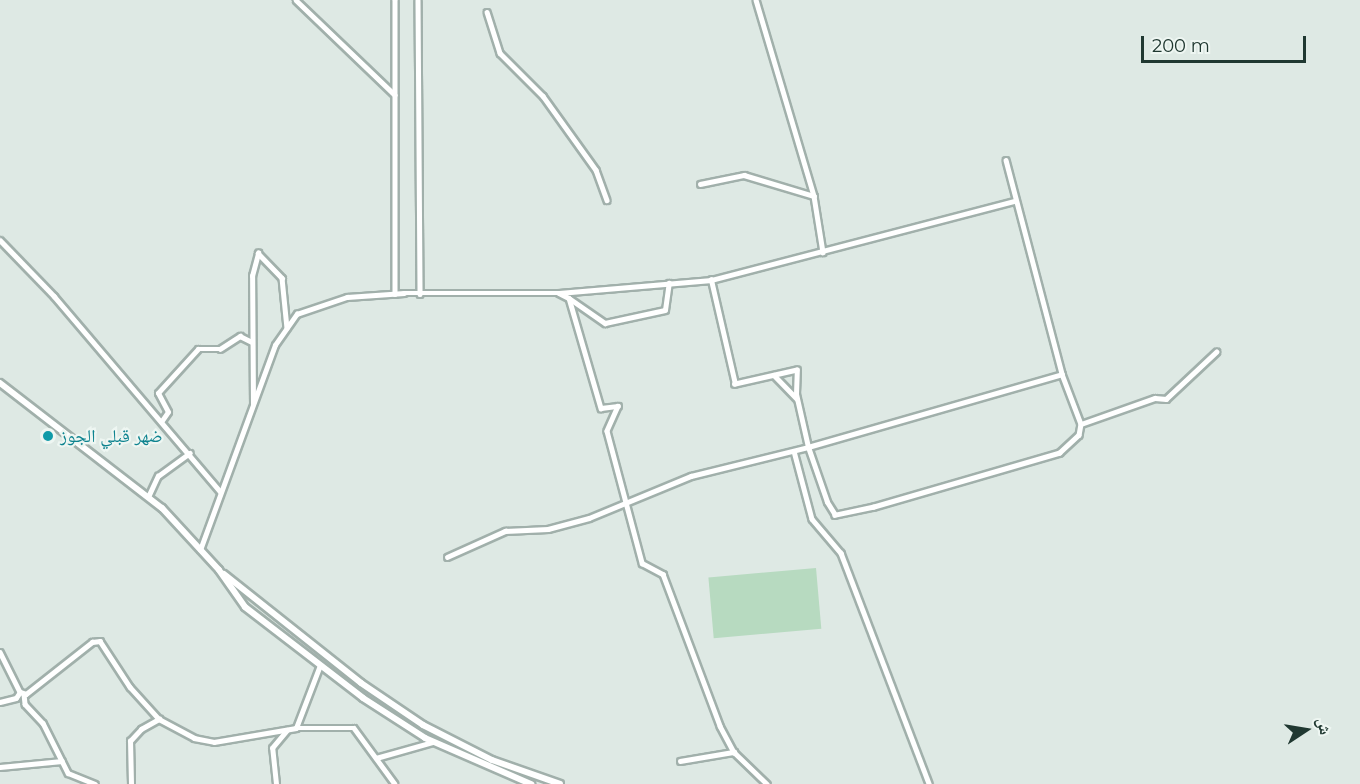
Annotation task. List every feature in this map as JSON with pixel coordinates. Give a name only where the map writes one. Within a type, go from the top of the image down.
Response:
[{"type":"main road","points":[[0,383],[148,497],[219,570],[361,683],[423,725],[492,760],[560,784]]},
{"type":"main road","points":[[219,570],[245,608],[320,665],[433,742],[531,784]]},
{"type":"street","points":[[296,0],[395,95]]},
{"type":"street","points":[[395,0],[395,294]]},
{"type":"street","points":[[418,0],[420,294]]},
{"type":"street","points":[[756,0],[814,196],[823,252]]},
{"type":"street","points":[[487,12],[500,53],[543,96],[596,170],[607,200]]},
{"type":"street","points":[[711,280],[735,384],[797,370],[797,399],[808,447],[836,515],[1060,453],[1079,435],[1081,424],[1062,374],[1006,160]]},
{"type":"street","points":[[700,184],[744,175],[814,196]]},
{"type":"street","points":[[200,550],[275,345],[297,314],[347,297],[395,294],[559,292],[711,280],[1015,201]]},
{"type":"street","points":[[0,240],[54,296],[221,492]]},
{"type":"street","points":[[253,404],[252,268],[258,253],[282,278],[287,328]]},
{"type":"street","points":[[559,292],[605,323],[665,310],[669,283]]},
{"type":"street","points":[[568,298],[597,399],[602,408],[618,406],[608,431],[642,563],[663,574],[720,726],[734,752],[767,784]]},
{"type":"street","points":[[161,422],[168,412],[158,395],[160,389],[198,349],[215,350],[240,336],[252,342]]},
{"type":"street","points":[[1081,424],[1155,398],[1166,399],[1216,352]]},
{"type":"street","points":[[447,557],[505,531],[548,529],[625,504],[691,476],[794,451],[1062,374]]},
{"type":"street","points":[[774,375],[797,399]]},
{"type":"street","points":[[794,451],[812,519],[841,553],[929,784]]},
{"type":"street","points":[[148,497],[158,476],[190,453]]},
{"type":"street","points":[[0,702],[16,699],[98,640],[130,687],[159,719],[194,738],[214,742],[296,728],[354,728],[395,784]]},
{"type":"street","points":[[0,652],[22,693],[25,704],[43,723],[68,773],[94,784]]},
{"type":"street","points":[[296,728],[320,665]]},
{"type":"street","points":[[131,784],[132,737],[159,719]]},
{"type":"street","points":[[276,784],[272,748],[288,730]]},
{"type":"street","points":[[376,758],[433,742]]},
{"type":"street","points":[[680,761],[734,752]]},
{"type":"street","points":[[0,766],[62,761]]},
{"type":"green space","points":[[816,568],[821,629],[714,638],[708,577]]},
{"type":"place","name":"ضهر قبلي الجوز","points":[[48,436]]}]
